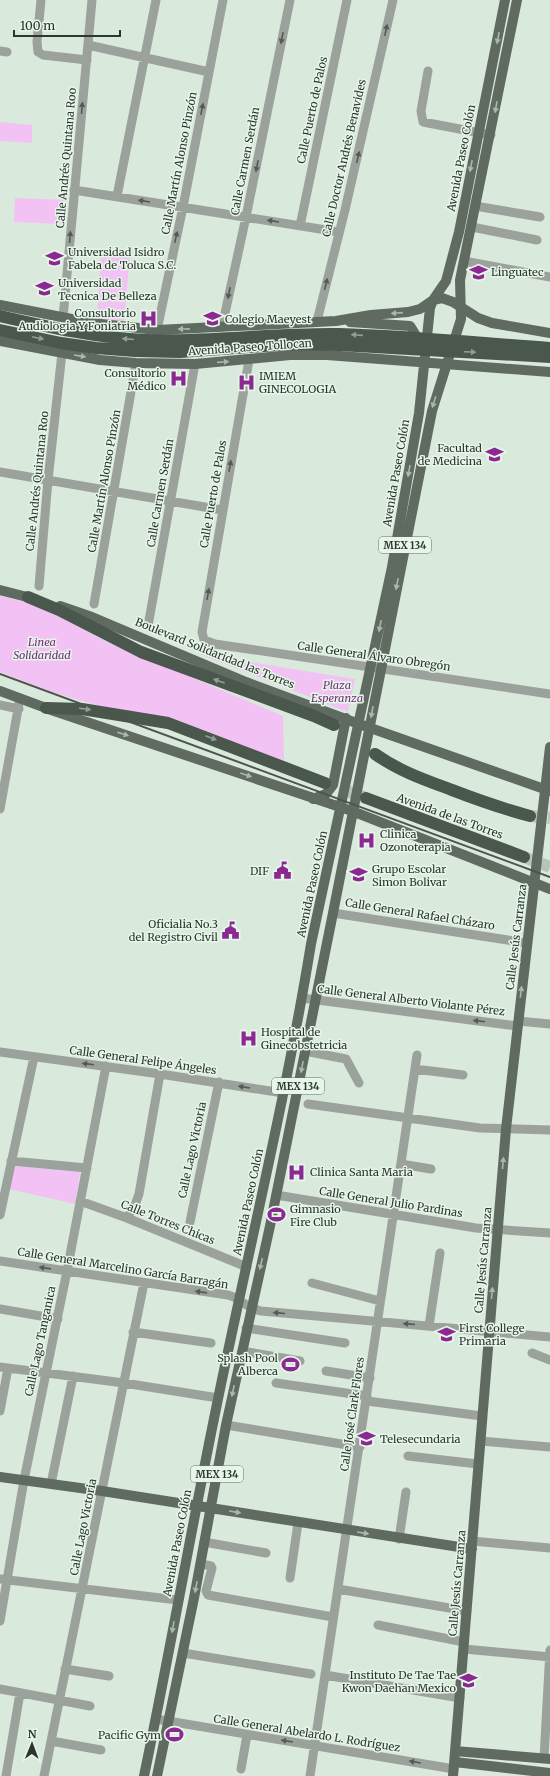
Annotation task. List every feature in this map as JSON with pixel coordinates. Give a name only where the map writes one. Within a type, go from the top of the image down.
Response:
[{"type":"highway","name":"Avenida Paseo Tollocan","points":[[0,316],[75,332],[145,340],[180,340],[293,334],[340,334],[550,348]]},
{"type":"highway","name":"Avenida Paseo Tollocan","points":[[0,330],[68,344],[135,351],[180,352],[291,344],[339,345],[550,357]]},
{"type":"highway","name":"Boulevard Solidaridad las Torres","points":[[28,597],[59,610],[141,652],[314,716],[334,725]]},
{"type":"highway","points":[[46,708],[82,708],[168,722],[325,783]]},
{"type":"highway","points":[[375,754],[387,763],[406,773],[509,810],[530,816]]},
{"type":"highway","name":"Avenida de las Torres","points":[[366,798],[524,857]]},
{"type":"main road","name":"Avenida Paseo Colón","points":[[396,567],[419,413],[430,308],[433,300],[443,287],[459,232],[505,0]]},
{"type":"main road","name":"Avenida Paseo Colón","points":[[157,1776],[201,1564],[226,1425],[246,1328],[270,1226],[333,913],[369,727],[376,668],[396,567],[432,411],[459,326],[461,307],[459,292],[464,261],[518,0]]},
{"type":"main road","points":[[488,83],[500,85]]},
{"type":"main road","points":[[433,300],[447,299],[478,318],[492,323],[550,333]]},
{"type":"main road","name":"Avenida Paseo Tollocan","points":[[0,305],[92,323],[157,330],[336,321],[371,315],[408,312],[420,309],[433,300]]},
{"type":"main road","points":[[327,355],[346,353],[406,359],[413,354],[415,334],[410,326],[336,321]]},
{"type":"main road","name":"Avenida Paseo Tollocan","points":[[0,341],[62,354],[100,360],[136,363],[195,364],[290,355],[327,355],[447,360],[550,372]]},
{"type":"main road","name":"Boulevard Solidaridad las Torres","points":[[0,590],[58,605],[92,617],[246,682],[359,724],[547,790]]},
{"type":"main road","name":"Avenida Paseo Colón","points":[[144,1776],[218,1398],[257,1223],[302,998],[311,944],[359,724],[376,668]]},
{"type":"main road","points":[[0,691],[19,704],[46,708],[352,811],[550,889]]},
{"type":"main road","points":[[313,799],[326,794],[335,780],[346,718]]},
{"type":"main road","name":"Calle Jesús Carranza","points":[[454,1769],[506,1129],[534,883],[547,790],[550,747]]},
{"type":"main road","points":[[311,944],[326,946]]},
{"type":"main road","points":[[257,1223],[270,1226]]},
{"type":"main road","points":[[0,1477],[102,1491],[399,1539],[472,1545]]},
{"type":"main road","points":[[455,1751],[547,1759]]},
{"type":"main road","name":"Calle General Abelardo L. Rodríguez","points":[[454,1769],[550,1773]]},
{"type":"street","points":[[41,0],[37,42],[38,52],[43,55],[87,60]]},
{"type":"street","name":"Calle Andrés Quintana Roo","points":[[63,318],[92,0]]},
{"type":"street","points":[[117,196],[156,0]]},
{"type":"street","name":"Calle Martín Alonso Pinzón","points":[[157,330],[183,207],[222,0]]},
{"type":"street","name":"Calle Carmen Serdán","points":[[222,327],[290,0]]},
{"type":"street","name":"Calle Puerto de Palos","points":[[300,226],[347,0]]},
{"type":"street","name":"Calle Doctor Andrés Benavides","points":[[317,321],[361,143],[393,0]]},
{"type":"street","points":[[88,45],[209,72]]},
{"type":"street","points":[[428,71],[421,111],[422,119],[426,123],[490,134]]},
{"type":"street","points":[[74,190],[339,232]]},
{"type":"street","points":[[475,206],[540,217]]},
{"type":"street","points":[[472,226],[537,240]]},
{"type":"street","points":[[464,261],[550,277]]},
{"type":"street","name":"Calle Andrés Quintana Roo","points":[[39,586],[48,480],[62,354]]},
{"type":"street","name":"Calle Puerto de Palos","points":[[202,632],[249,360]]},
{"type":"street","name":"Calle Martín Alonso Pinzón","points":[[94,604],[136,363]]},
{"type":"street","name":"Calle Carmen Serdán","points":[[148,626],[195,364]]},
{"type":"street","points":[[0,472],[222,510]]},
{"type":"street","name":"Calle General Álvaro Obregón","points":[[202,632],[204,640],[215,644],[550,694]]},
{"type":"street","points":[[0,705],[19,704],[0,809]]},
{"type":"street","points":[[0,753],[10,755]]},
{"type":"street","name":"Calle General Rafael Cházaro","points":[[333,913],[527,943]]},
{"type":"street","name":"Calle General Alberto Violante Pérez","points":[[302,998],[518,1023],[550,1024]]},
{"type":"street","points":[[305,1051],[346,1059],[359,1083]]},
{"type":"street","name":"Calle General Felipe Ángeles","points":[[0,1052],[219,1082],[282,1093]]},
{"type":"street","name":"Calle José Clark Flores","points":[[310,1776],[417,1055]]},
{"type":"street","points":[[0,1215],[34,1057]]},
{"type":"street","name":"Calle Lago Tanganica","points":[[0,1621],[4,1579],[58,1319],[106,1066]]},
{"type":"street","points":[[415,1069],[463,1075]]},
{"type":"street","points":[[127,1218],[140,1194],[160,1074]]},
{"type":"street","name":"Calle Lago Victoria","points":[[190,1222],[219,1082]]},
{"type":"street","points":[[308,1104],[480,1128],[550,1130]]},
{"type":"street","points":[[11,1161],[87,1168]]},
{"type":"street","points":[[401,1164],[431,1169]]},
{"type":"street","name":"Calle General Julio Pardinas","points":[[276,1195],[497,1230],[550,1233]]},
{"type":"street","name":"Calle Torres Chicas","points":[[80,1201],[127,1218],[247,1267]]},
{"type":"street","points":[[429,1326],[440,1253]]},
{"type":"street","name":"Calle General Marcelino García Barragán","points":[[0,1261],[228,1296],[240,1299],[251,1308],[261,1311],[550,1337]]},
{"type":"street","name":"Calle Lago Victoria","points":[[44,1776],[144,1283]]},
{"type":"street","points":[[312,1283],[380,1301]]},
{"type":"street","points":[[0,1309],[58,1319]]},
{"type":"street","points":[[246,1328],[345,1343]]},
{"type":"street","points":[[133,1332],[211,1344]]},
{"type":"street","points":[[242,1351],[300,1361]]},
{"type":"street","points":[[532,1353],[550,1360]]},
{"type":"street","points":[[0,1411],[4,1367],[124,1383],[218,1398]]},
{"type":"street","points":[[326,1371],[370,1378]]},
{"type":"street","points":[[51,1484],[73,1376]]},
{"type":"street","points":[[276,1383],[482,1416]]},
{"type":"street","points":[[226,1425],[360,1447]]},
{"type":"street","points":[[480,1441],[550,1447]]},
{"type":"street","points":[[408,1456],[478,1464]]},
{"type":"street","points":[[399,1539],[406,1492]]},
{"type":"street","points":[[290,1578],[298,1523]]},
{"type":"street","points":[[204,1542],[266,1553]]},
{"type":"street","points":[[472,1545],[550,1548]]},
{"type":"street","points":[[201,1564],[212,1567],[206,1593],[211,1596],[333,1617]]},
{"type":"street","points":[[4,1579],[178,1600]]},
{"type":"street","points":[[338,1588],[466,1611]]},
{"type":"street","points":[[378,1625],[464,1645],[550,1657]]},
{"type":"street","points":[[547,1759],[550,1650]]},
{"type":"street","points":[[183,1653],[311,1674]]},
{"type":"street","points":[[65,1668],[109,1676]]},
{"type":"street","points":[[325,1675],[460,1698]]},
{"type":"street","points":[[0,1689],[90,1706]]},
{"type":"street","points":[[6,1776],[20,1693]]},
{"type":"street","name":"Calle General Abelardo L. Rodríguez","points":[[156,1719],[169,1723],[315,1745],[454,1769]]},
{"type":"street","points":[[241,1769],[247,1735]]},
{"type":"street","points":[[51,1741],[101,1750]]},
{"type":"green space","points":[[0,122],[32,125],[32,143],[0,141]]},
{"type":"green space","points":[[15,198],[65,200],[64,224],[14,222]]},
{"type":"green space","points":[[101,253],[130,255],[124,321],[97,319]]},
{"type":"green space","name":"Linea Solidaridad","points":[[0,596],[29,603],[65,619],[105,641],[283,716],[284,760],[52,692],[0,672]]},
{"type":"green space","name":"Plaza Esperanza","points":[[200,654],[355,679],[348,712]]},
{"type":"green space","points":[[13,1166],[80,1172],[75,1204],[9,1189]]},
{"type":"tunnel","points":[[325,783],[366,798]]},
{"type":"tunnel","points":[[530,816],[550,818]]},
{"type":"tunnel","points":[[524,857],[550,867]]},
{"type":"railway","points":[[0,674],[550,877]]},
{"type":"place","name":"Universidad Isidro Fabela de Toluca S.C.","points":[[55,258]]},
{"type":"place","name":"Linguatec","points":[[478,272]]},
{"type":"place","name":"Universidad Tecnica De Belleza","points":[[45,289]]},
{"type":"place","name":"Consultorio Audiologia Y Foniatria","points":[[149,319]]},
{"type":"place","name":"Colegio Maeyest","points":[[212,319]]},
{"type":"place","name":"Consultorio Médico","points":[[179,379]]},
{"type":"place","name":"IMIEM GINECOLOGIA","points":[[246,382]]},
{"type":"place","name":"Facultad de Medicina","points":[[495,454]]},
{"type":"place","name":"Clinica Ozonoterapia","points":[[367,840]]},
{"type":"place","name":"DIF","points":[[282,871]]},
{"type":"place","name":"Grupo Escolar Simon Bolivar","points":[[359,875]]},
{"type":"place","name":"Oficialia No.3 del Registro Civil","points":[[231,930]]},
{"type":"place","name":"Hospital de Ginecobstetricia","points":[[248,1038]]},
{"type":"place","name":"Clinica Santa Maria","points":[[297,1172]]},
{"type":"place","name":"Gimnasio Fire Club","points":[[277,1215]]},
{"type":"place","name":"First College Primaria","points":[[446,1334]]},
{"type":"place","name":"Splash Pool Alberca","points":[[291,1364]]},
{"type":"place","name":"Telesecundaria","points":[[367,1439]]},
{"type":"place","name":"Instituto De Tae Tae Kwon Daehan Mexico","points":[[469,1681]]},
{"type":"place","name":"Pacific Gym","points":[[174,1735]]}]
